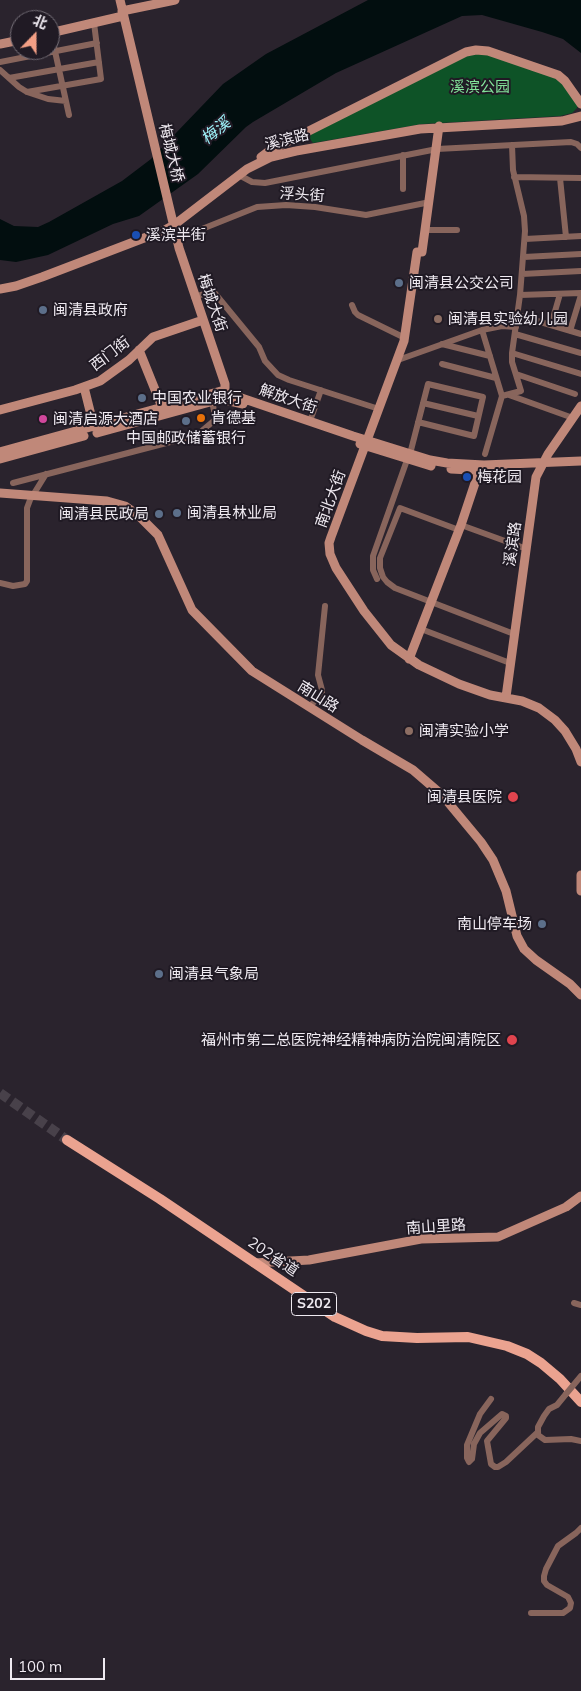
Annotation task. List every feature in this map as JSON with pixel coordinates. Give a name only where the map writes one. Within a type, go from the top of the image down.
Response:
[{"type":"main road","name":"202省道","points":[[68,1140],[160,1199],[335,1317],[382,1336],[399,1338],[468,1337],[493,1342],[517,1350],[547,1367],[581,1402]]},
{"type":"street","points":[[120,0],[123,13]]},
{"type":"street","points":[[60,31],[175,0]]},
{"type":"street","name":"梅城大桥","points":[[123,13],[173,220]]},
{"type":"street","points":[[27,92],[101,79],[94,23]]},
{"type":"street","points":[[60,51],[97,44]]},
{"type":"street","points":[[247,169],[269,151],[471,51],[488,51],[558,76],[565,81],[581,104]]},
{"type":"street","points":[[57,60],[69,115]]},
{"type":"street","points":[[9,78],[99,62]]},
{"type":"street","points":[[0,70],[27,92],[48,99],[66,101]]},
{"type":"street","name":"溪滨路","points":[[0,289],[16,286],[42,277],[173,220],[266,158],[288,152],[439,126],[562,121],[581,116]]},
{"type":"street","name":"南北大街","points":[[439,126],[422,252],[417,252],[404,338],[380,409],[329,542],[330,554],[336,568],[377,630],[391,646],[409,659],[459,684],[539,708],[555,720],[573,744],[581,762]]},
{"type":"street","points":[[239,175],[252,182],[265,183],[437,148],[571,142],[581,148]]},
{"type":"street","points":[[505,395],[521,391],[512,354],[525,239],[524,216],[514,177],[512,145]]},
{"type":"street","points":[[403,155],[403,188]]},
{"type":"street","points":[[514,177],[581,178]]},
{"type":"street","points":[[560,178],[566,237]]},
{"type":"street","name":"浮头街","points":[[177,239],[257,207],[286,205],[315,207],[366,215],[430,202]]},
{"type":"street","name":"梅城大街","points":[[173,220],[194,297],[225,384],[225,395]]},
{"type":"street","points":[[425,230],[457,230]]},
{"type":"street","points":[[525,239],[581,236]]},
{"type":"street","points":[[524,257],[581,254]]},
{"type":"street","points":[[522,274],[581,271]]},
{"type":"street","points":[[194,297],[213,291],[278,375],[380,409]]},
{"type":"street","points":[[551,325],[560,294]]},
{"type":"street","points":[[520,295],[581,294],[570,331]]},
{"type":"street","points":[[352,305],[354,312],[358,315],[404,338]]},
{"type":"street","points":[[517,315],[581,334]]},
{"type":"street","name":"西门街","points":[[0,410],[84,387],[106,377],[153,337],[203,320]]},
{"type":"street","points":[[398,360],[482,330],[502,326],[581,353]]},
{"type":"street","points":[[482,330],[496,378],[505,395],[573,418]]},
{"type":"street","points":[[442,344],[490,356]]},
{"type":"street","points":[[138,350],[162,407]]},
{"type":"street","points":[[512,354],[581,374]]},
{"type":"street","points":[[442,364],[496,378]]},
{"type":"street","points":[[516,374],[575,394]]},
{"type":"street","points":[[377,580],[372,570],[373,556],[408,457],[428,384],[483,397],[474,436],[418,422]]},
{"type":"street","points":[[84,387],[94,427]]},
{"type":"street","points":[[310,421],[321,390]]},
{"type":"street","name":"解放大街","points":[[0,452],[217,392],[447,469],[479,471],[571,463]]},
{"type":"street","points":[[0,459],[212,401],[225,395]]},
{"type":"street","name":"解放大街","points":[[225,395],[310,421],[366,443]]},
{"type":"street","points":[[485,454],[505,395]]},
{"type":"street","points":[[423,402],[478,416]]},
{"type":"street","points":[[13,483],[197,435],[216,419],[214,406]]},
{"type":"street","name":"溪滨路","points":[[506,697],[536,477],[581,406]]},
{"type":"street","name":"解放大街","points":[[408,457],[473,465],[542,465]]},
{"type":"street","points":[[571,463],[581,461]]},
{"type":"street","points":[[571,463],[581,465]]},
{"type":"street","points":[[409,659],[460,528],[479,471]]},
{"type":"street","points":[[0,583],[12,586],[26,584],[26,521],[28,503],[46,474]]},
{"type":"street","name":"南山路","points":[[0,493],[34,494],[112,502],[125,506],[150,525],[158,535],[186,600],[196,614],[255,673],[413,770],[442,795],[494,860],[506,890],[517,936],[524,949],[570,984],[581,995]]},
{"type":"street","points":[[514,634],[395,588],[386,582],[380,568],[382,552],[400,508],[527,549]]},
{"type":"street","points":[[309,707],[322,694],[318,675],[325,606]]},
{"type":"street","points":[[420,629],[510,664]]},
{"type":"street","points":[[581,874],[581,892]]},
{"type":"street","name":"南山里路","points":[[254,1263],[309,1260],[421,1239],[498,1237],[581,1199]]},
{"type":"street","points":[[574,1303],[581,1305]]},
{"type":"street","points":[[491,1398],[480,1414],[467,1445],[467,1458],[469,1462],[472,1459],[474,1444],[480,1433],[502,1414],[506,1418],[487,1441],[491,1464],[495,1467],[501,1466],[538,1432],[540,1421],[581,1376]]},
{"type":"street","points":[[538,1432],[538,1435],[545,1440],[571,1439],[581,1441]]},
{"type":"street","points":[[531,1613],[563,1613],[570,1608],[571,1603],[568,1597],[547,1585],[544,1581],[544,1576],[548,1563],[558,1546],[581,1528]]},
{"type":"green space","name":"溪滨公园","points":[[482,52],[561,80],[578,105],[577,108],[572,113],[560,116],[422,124],[313,143],[310,139],[311,133],[468,55]]},
{"type":"water","name":"梅溪","points":[[368,0],[581,0],[581,53],[563,39],[542,32],[482,15],[462,16],[336,73],[253,122],[198,174],[139,216],[113,224],[48,255],[16,262],[0,260],[0,219],[14,226],[38,227],[122,181],[151,159],[223,84],[266,54]]},
{"type":"tunnel","points":[[0,1093],[67,1140]]},
{"type":"place","name":"溪滨半街","points":[[136,235]]},
{"type":"place","name":"闽清县公交公司","points":[[399,283]]},
{"type":"place","name":"闽清县政府","points":[[43,310]]},
{"type":"place","name":"闽清县实验幼儿园","points":[[438,319]]},
{"type":"place","name":"中国农业银行","points":[[142,398]]},
{"type":"place","name":"肯德基","points":[[201,418]]},
{"type":"place","name":"闽清启源大酒店","points":[[43,419]]},
{"type":"place","name":"中国邮政储蓄银行","points":[[186,421]]},
{"type":"place","name":"梅花园","points":[[467,477]]},
{"type":"place","name":"闽清县林业局","points":[[177,513]]},
{"type":"place","name":"闽清县民政局","points":[[159,514]]},
{"type":"place","name":"闽清实验小学","points":[[409,731]]},
{"type":"place","name":"闽清县医院","points":[[513,797]]},
{"type":"place","name":"南山停车场","points":[[542,924]]},
{"type":"place","name":"闽清县气象局","points":[[159,974]]},
{"type":"place","name":"福州市第二总医院神经精神病防治院闽清院区","points":[[512,1040]]}]
